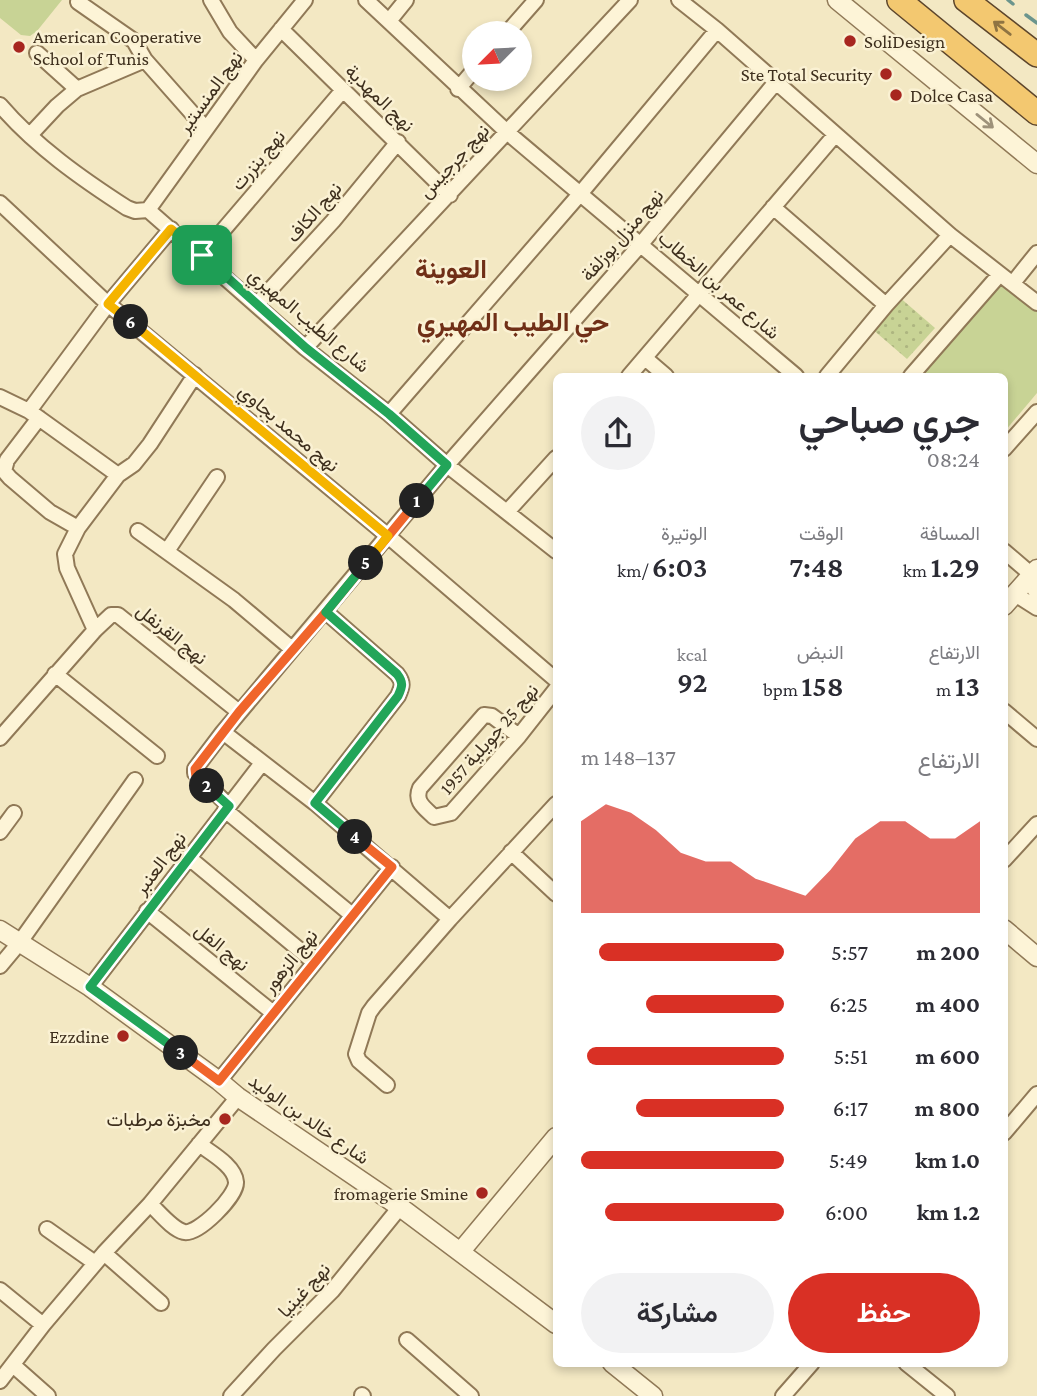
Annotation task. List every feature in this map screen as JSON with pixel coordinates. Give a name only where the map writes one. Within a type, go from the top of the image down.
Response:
[{"type":"highway","points":[[899,0],[1037,113]]},
{"type":"highway","points":[[966,0],[1037,55]]},
{"type":"street","points":[[211,0],[225,26],[256,60]]},
{"type":"street","name":"نهج المنستير","points":[[148,209],[256,60],[305,0]]},
{"type":"street","name":"شارع عمر بن الخطاب","points":[[366,0],[458,89],[792,373]]},
{"type":"street","points":[[389,21],[406,0]]},
{"type":"street","points":[[518,21],[536,0]]},
{"type":"street","name":"نهج جرجيس","points":[[306,348],[630,0]]},
{"type":"street","points":[[680,0],[718,30],[950,235],[1037,303]]},
{"type":"street","points":[[837,0],[1037,164]]},
{"type":"street","points":[[78,2],[134,41],[145,60],[206,129]]},
{"type":"street","name":"نهج المهدية","points":[[281,29],[450,195]]},
{"type":"street","points":[[389,414],[718,30]]},
{"type":"street","points":[[37,53],[77,89]]},
{"type":"street","points":[[30,135],[77,89],[145,60]]},
{"type":"street","name":"نهج منزل بوزلفة","points":[[227,808],[195,773],[223,732],[447,465],[641,244],[776,82]]},
{"type":"street","points":[[458,89],[462,84]]},
{"type":"street","name":"نهج بنزرت","points":[[202,255],[343,90]]},
{"type":"street","name":"شارع الطيب المهيري","points":[[0,105],[30,135],[75,172],[127,208],[135,211],[148,209],[306,348],[553,549]]},
{"type":"street","points":[[632,373],[835,135]]},
{"type":"street","name":"نهج الكاف","points":[[257,304],[333,221],[398,142]]},
{"type":"street","name":"نهج محمد بجاوي","points":[[0,203],[108,304],[388,536],[553,677]]},
{"type":"street","points":[[773,207],[886,305]]},
{"type":"street","points":[[78,528],[50,512],[4,471],[7,460],[34,414],[108,304],[171,229]]},
{"type":"street","points":[[829,373],[886,305],[950,235]]},
{"type":"street","points":[[1013,283],[1037,253]]},
{"type":"street","points":[[914,373],[1000,274]]},
{"type":"street","points":[[645,358],[662,373]]},
{"type":"street","points":[[94,630],[65,562],[65,554],[78,528],[118,475],[134,464],[150,444],[195,375]]},
{"type":"street","points":[[0,397],[34,414],[118,475]]},
{"type":"street","points":[[1008,445],[1037,412]]},
{"type":"street","points":[[507,512],[553,461]]},
{"type":"street","points":[[166,551],[217,477]]},
{"type":"street","points":[[138,531],[234,600],[292,649]]},
{"type":"street","points":[[1008,555],[1034,579],[1010,600]]},
{"type":"street","points":[[1010,600],[1037,608]]},
{"type":"street","points":[[315,803],[398,696],[402,687],[402,680],[397,674],[326,612]]},
{"type":"street","name":"نهج القرنفل","points":[[0,738],[94,630],[107,617],[118,615],[239,712]]},
{"type":"street","points":[[55,674],[157,757]]},
{"type":"street","name":"نهج 25 جويلية 1957","points":[[519,736],[492,716],[481,718],[418,793],[420,804],[434,817],[451,813],[519,736],[553,694]]},
{"type":"street","points":[[1008,714],[1037,739]]},
{"type":"street","points":[[223,732],[315,803],[450,919]]},
{"type":"street","name":"نهج العنبر","points":[[90,987],[262,763]]},
{"type":"street","points":[[0,966],[135,780]]},
{"type":"street","points":[[387,1085],[359,1061],[356,1054],[356,1045],[369,1013],[450,919],[553,807]]},
{"type":"street","points":[[227,808],[352,915]]},
{"type":"street","points":[[0,832],[14,813]]},
{"type":"street","points":[[1008,856],[1037,824]]},
{"type":"street","points":[[511,852],[553,891]]},
{"type":"street","points":[[188,857],[314,962]]},
{"type":"street","name":"نهج الزهور","points":[[219,1081],[272,1012],[392,867]]},
{"type":"street","name":"نهج الفل","points":[[147,911],[272,1012]]},
{"type":"street","name":"شارع خالد بن الوليد","points":[[0,930],[90,987],[238,1097],[461,1251],[553,1322]]},
{"type":"street","points":[[1008,932],[1037,957]]},
{"type":"street","points":[[1008,1128],[1037,1094]]},
{"type":"street","points":[[0,1381],[99,1258],[150,1204],[238,1097]]},
{"type":"street","points":[[461,1251],[553,1141]]},
{"type":"street","points":[[150,1204],[186,1233],[206,1223],[233,1193],[236,1186],[232,1172],[199,1144]]},
{"type":"street","name":"نهج غينيا","points":[[231,1396],[332,1291],[400,1207]]},
{"type":"street","points":[[47,1228],[99,1258],[161,1303]]},
{"type":"street","points":[[0,1290],[43,1325]]},
{"type":"street","points":[[407,1340],[471,1396]]},
{"type":"street","points":[[13,1365],[48,1396]]},
{"type":"street","points":[[617,1367],[653,1396]]},
{"type":"street","points":[[783,1396],[808,1367]]},
{"type":"street","points":[[911,1367],[947,1396]]},
{"type":"green space","points":[[0,0],[62,0],[30,36],[21,35],[0,18]]},
{"type":"green space","points":[[1003,281],[1037,310],[1037,393],[1008,427],[1008,373],[925,373]]},
{"type":"green space","points":[[898,296],[935,328],[907,359],[871,328]]},
{"type":"waterway","points":[[1008,0],[1013,4]]},
{"type":"waterway","points":[[1026,15],[1037,23]]},
{"type":"place","name":"SoliDesign","points":[[850,41]]},
{"type":"place","name":"American Cooperative School of Tunis","points":[[19,47]]},
{"type":"place","name":"Ste Total Security","points":[[886,74]]},
{"type":"place","name":"Dolce Casa","points":[[896,95]]},
{"type":"place","name":"Ezzdine","points":[[123,1036]]},
{"type":"place","name":"مخبزة مرطبات","points":[[225,1119]]},
{"type":"place","name":"fromagerie Smine","points":[[482,1193]]},
{"type":"district","name":"العوينة","points":[[451,269]]},
{"type":"district","name":"حي الطيب المهيري","points":[[513,322]]},
{"type":"route","points":[[202,255],[171,229],[108,304],[388,536],[326,612],[402,680],[398,696],[315,803],[392,867],[272,1012],[219,1081],[90,987],[229,806],[196,777],[195,769],[239,712],[326,612],[447,465],[389,414],[306,348],[202,255]]}]
